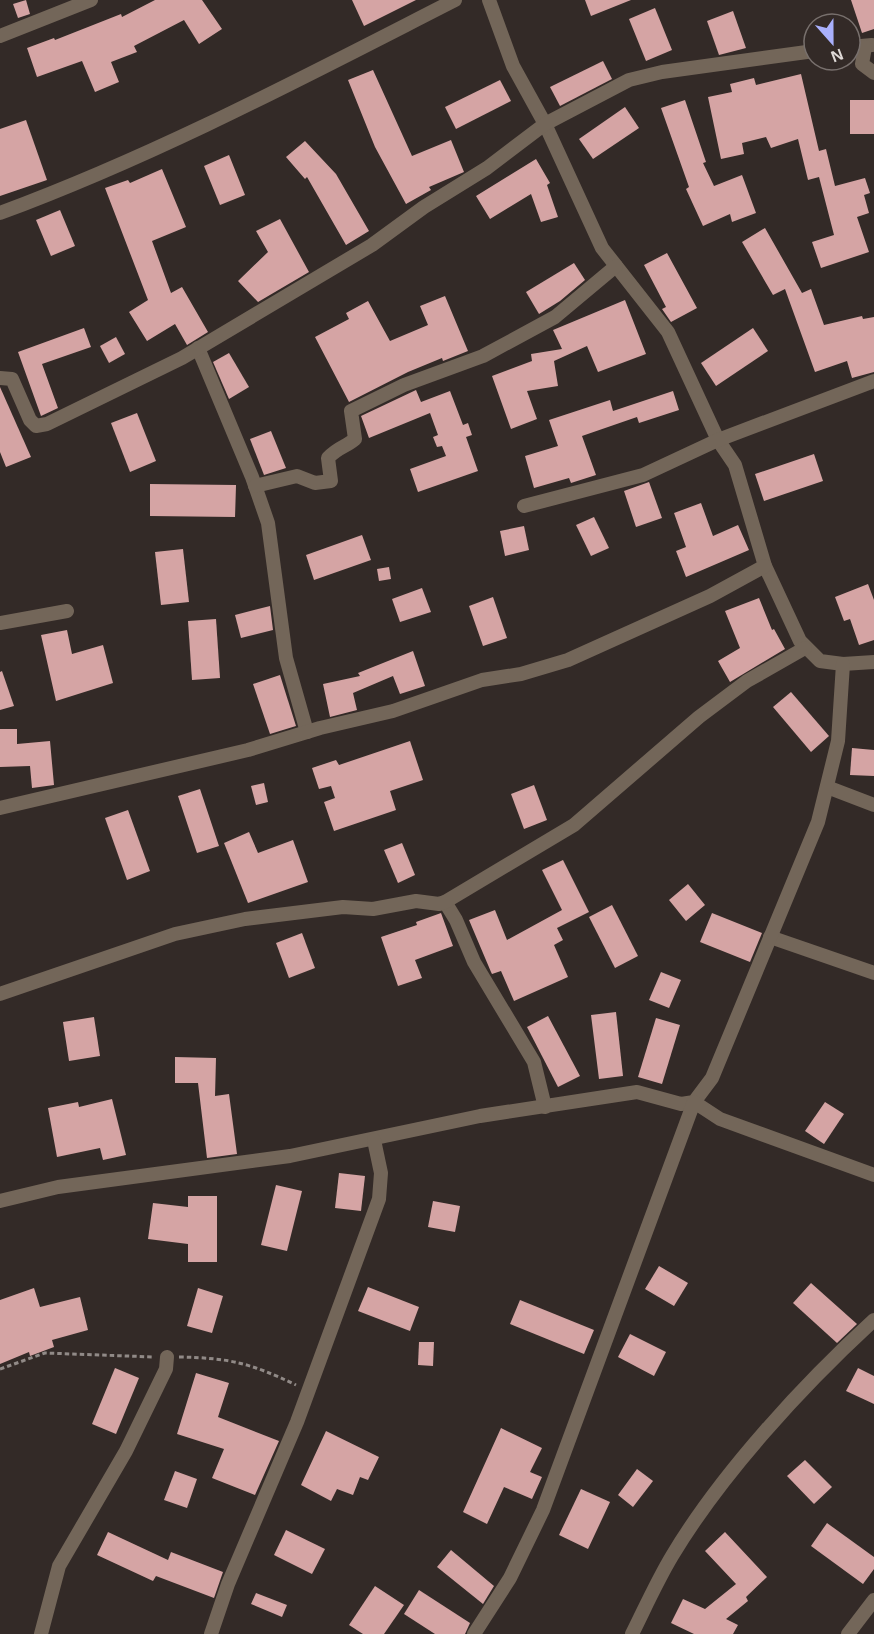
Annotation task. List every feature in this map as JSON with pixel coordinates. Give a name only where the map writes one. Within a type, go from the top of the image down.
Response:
[{"type":"street","points":[[0,36],[91,0]]},
{"type":"street","points":[[0,213],[69,187],[238,109],[455,0]]},
{"type":"street","points":[[489,0],[513,66],[545,124],[602,248],[668,332],[718,440],[735,465],[765,566],[805,648],[820,661],[843,664],[874,662]]},
{"type":"street","points":[[870,46],[862,64],[874,73]]},
{"type":"street","points":[[0,378],[12,379],[30,420],[36,426],[47,424],[198,348],[372,245],[424,207],[487,168],[545,124],[630,80],[662,72],[802,53]]},
{"type":"street","points":[[255,486],[297,476],[315,483],[331,481],[328,458],[338,447],[349,445],[355,439],[351,411],[404,385],[483,356],[504,345],[555,317],[616,266]]},
{"type":"street","points":[[198,348],[268,523],[286,658],[307,732]]},
{"type":"street","points":[[525,506],[643,475],[718,440],[874,381]]},
{"type":"street","points":[[0,808],[248,750],[307,732],[393,711],[482,680],[521,674],[568,660],[710,596],[765,566]]},
{"type":"street","points":[[0,623],[67,611]]},
{"type":"street","points":[[0,994],[175,934],[245,919],[343,907],[373,909],[416,901],[439,904],[445,902],[574,825],[707,711],[747,681],[805,648]]},
{"type":"street","points":[[474,1634],[510,1578],[539,1518],[694,1102],[712,1078],[818,822],[838,741],[843,664]]},
{"type":"street","points":[[827,787],[874,806]]},
{"type":"street","points":[[445,902],[456,920],[474,962],[534,1062],[545,1107]]},
{"type":"street","points":[[770,937],[874,972]]},
{"type":"street","points":[[0,1201],[58,1187],[251,1162],[374,1140],[480,1116],[637,1092],[681,1104],[694,1102],[720,1119],[841,1161],[874,1175]]},
{"type":"street","points":[[211,1634],[228,1584],[297,1422],[379,1199],[381,1173],[374,1140]]},
{"type":"street","points":[[632,1634],[671,1557],[717,1489],[772,1425],[874,1320]]},
{"type":"street","points":[[41,1634],[59,1566],[126,1451],[166,1369],[166,1357]]},
{"type":"street","points":[[848,1634],[874,1600]]},
{"type":"building","points":[[26,0],[30,14],[18,18],[13,4]]},
{"type":"building","points":[[155,0],[202,0],[222,29],[199,44],[184,20],[134,46],[137,52],[111,62],[119,82],[95,92],[82,61],[37,77],[27,48],[54,38],[55,40],[121,14],[122,17]]},
{"type":"building","points":[[352,0],[416,0],[364,26]]},
{"type":"building","points":[[585,0],[631,0],[591,16]]},
{"type":"building","points":[[851,0],[874,0],[874,29],[862,33],[862,12],[855,12]]},
{"type":"building","points":[[655,8],[672,50],[646,61],[629,19]]},
{"type":"building","points":[[733,11],[746,48],[719,55],[707,21]]},
{"type":"building","points":[[603,61],[612,79],[560,106],[550,87]]},
{"type":"building","points":[[373,70],[412,156],[451,140],[464,172],[429,187],[431,190],[406,204],[375,147],[348,80]]},
{"type":"building","points":[[801,74],[819,151],[826,149],[835,186],[865,178],[870,193],[864,195],[869,213],[857,217],[869,252],[821,268],[812,242],[834,235],[819,177],[808,180],[798,139],[771,148],[766,137],[742,143],[744,154],[721,159],[708,97],[732,92],[730,84],[754,78],[756,85]]},
{"type":"building","points":[[500,80],[511,101],[456,129],[445,107]]},
{"type":"building","points":[[685,100],[706,162],[703,163],[714,186],[742,175],[756,213],[732,222],[730,214],[703,226],[686,189],[689,187],[661,108]]},
{"type":"building","points":[[850,100],[874,100],[874,134],[850,134]]},
{"type":"building","points":[[625,107],[639,128],[593,159],[579,139]]},
{"type":"building","points":[[26,120],[47,180],[0,196],[0,129]]},
{"type":"building","points":[[305,141],[336,174],[369,231],[346,245],[307,177],[305,179],[286,157]]},
{"type":"building","points":[[229,155],[245,195],[220,205],[204,166]]},
{"type":"building","points":[[536,159],[550,183],[547,185],[558,217],[541,222],[531,194],[490,219],[476,196]]},
{"type":"building","points":[[162,169],[186,227],[152,241],[171,293],[182,287],[208,332],[187,345],[175,324],[147,341],[129,312],[148,300],[105,188],[128,180],[130,183]]},
{"type":"building","points":[[60,210],[75,246],[51,256],[36,220]]},
{"type":"building","points":[[280,219],[309,272],[258,302],[238,281],[268,252],[256,231]]},
{"type":"building","points":[[765,228],[802,293],[811,289],[824,325],[862,316],[863,319],[874,317],[874,372],[852,378],[847,361],[815,372],[785,289],[773,295],[742,242]]},
{"type":"building","points":[[667,253],[697,308],[671,322],[662,309],[666,307],[644,265]]},
{"type":"building","points":[[574,263],[585,280],[560,301],[539,314],[526,292]]},
{"type":"building","points":[[445,296],[468,351],[443,361],[442,358],[408,372],[349,402],[315,337],[349,319],[346,313],[368,301],[390,341],[428,325],[420,306]]},
{"type":"building","points":[[625,300],[646,354],[598,372],[587,346],[554,361],[558,386],[527,391],[537,419],[511,429],[492,376],[532,361],[531,354],[562,349],[553,330]]},
{"type":"building","points":[[84,328],[91,347],[42,364],[58,408],[41,416],[18,352]]},
{"type":"building","points":[[753,328],[768,351],[716,386],[701,363]]},
{"type":"building","points":[[116,337],[125,354],[109,363],[100,346]]},
{"type":"building","points":[[229,353],[249,387],[229,399],[213,362]]},
{"type":"building","points":[[0,387],[31,457],[6,467],[0,452]]},
{"type":"building","points":[[416,390],[421,402],[450,391],[463,425],[468,423],[472,435],[466,437],[478,471],[418,492],[410,469],[446,456],[442,446],[437,447],[433,437],[438,435],[430,413],[369,438],[361,416]]},
{"type":"building","points":[[673,391],[679,410],[639,423],[637,417],[582,436],[596,475],[571,483],[569,478],[534,488],[525,456],[558,446],[549,420],[610,400],[613,411]]},
{"type":"building","points":[[137,413],[156,461],[130,472],[111,423]]},
{"type":"building","points":[[271,431],[286,468],[264,475],[250,439]]},
{"type":"building","points":[[814,454],[823,481],[764,501],[755,474]]},
{"type":"building","points":[[649,482],[662,518],[636,527],[624,491]]},
{"type":"building","points":[[150,484],[236,485],[235,517],[150,516]]},
{"type":"building","points":[[701,503],[713,536],[738,525],[749,550],[686,577],[676,551],[686,547],[674,513]]},
{"type":"building","points":[[594,517],[609,548],[591,556],[576,525]]},
{"type":"building","points":[[524,526],[529,550],[505,556],[500,531]]},
{"type":"building","points":[[362,535],[371,560],[314,580],[306,555]]},
{"type":"building","points":[[183,549],[189,602],[161,605],[155,552]]},
{"type":"building","points":[[389,567],[391,579],[379,581],[377,569]]},
{"type":"building","points":[[868,584],[874,600],[874,640],[859,645],[850,619],[844,621],[835,597]]},
{"type":"building","points":[[422,588],[431,612],[400,622],[392,599]]},
{"type":"building","points":[[493,597],[507,638],[483,646],[469,606]]},
{"type":"building","points":[[759,598],[772,630],[774,629],[785,649],[730,682],[718,661],[740,648],[725,611]]},
{"type":"building","points":[[270,606],[273,630],[241,638],[235,615]]},
{"type":"building","points":[[216,619],[220,678],[192,680],[188,621]]},
{"type":"building","points":[[67,630],[72,654],[103,645],[113,683],[56,701],[41,635]]},
{"type":"building","points":[[413,651],[425,686],[400,694],[393,676],[353,693],[357,710],[330,717],[323,684],[360,676],[358,673]]},
{"type":"building","points":[[2,671],[14,706],[0,710],[0,672]]},
{"type":"building","points":[[280,675],[296,726],[270,734],[253,684]]},
{"type":"building","points":[[791,692],[829,736],[811,752],[773,707]]},
{"type":"building","points":[[0,729],[17,729],[17,744],[50,741],[54,785],[32,788],[30,766],[0,767]]},
{"type":"building","points":[[410,741],[423,780],[390,791],[396,810],[334,831],[324,802],[335,798],[331,786],[319,789],[312,768],[336,760],[339,765]]},
{"type":"building","points":[[852,748],[874,750],[874,776],[850,775]]},
{"type":"building","points":[[264,783],[268,802],[256,805],[251,786]]},
{"type":"building","points":[[534,785],[547,820],[524,829],[511,794]]},
{"type":"building","points":[[200,789],[219,846],[197,853],[178,796]]},
{"type":"building","points":[[128,810],[150,871],[127,880],[105,818]]},
{"type":"building","points":[[249,832],[258,853],[293,840],[308,882],[248,903],[224,843]]},
{"type":"building","points":[[402,843],[415,875],[398,883],[384,850]]},
{"type":"building","points":[[563,860],[589,912],[557,928],[563,940],[554,945],[568,977],[514,1001],[501,971],[492,974],[469,920],[495,910],[507,940],[562,910],[542,870]]},
{"type":"building","points":[[688,884],[705,905],[686,921],[669,900]]},
{"type":"building","points":[[612,905],[638,956],[615,968],[589,917]]},
{"type":"building","points":[[441,913],[453,946],[415,960],[422,978],[398,986],[381,937],[417,925],[416,922]]},
{"type":"building","points":[[712,913],[762,933],[750,962],[700,942]]},
{"type":"building","points":[[302,933],[315,968],[289,978],[276,943]]},
{"type":"building","points":[[661,972],[681,980],[669,1008],[649,1000]]},
{"type":"building","points":[[616,1012],[623,1076],[599,1079],[591,1015]]},
{"type":"building","points":[[548,1016],[580,1076],[558,1087],[527,1027]]},
{"type":"building","points":[[94,1017],[100,1056],[69,1061],[63,1022]]},
{"type":"building","points":[[656,1018],[680,1025],[662,1084],[638,1077]]},
{"type":"building","points":[[175,1057],[216,1058],[215,1096],[229,1094],[237,1154],[207,1158],[198,1083],[175,1083]]},
{"type":"building","points":[[112,1099],[126,1155],[103,1160],[100,1148],[57,1157],[48,1108],[78,1102],[79,1107]]},
{"type":"building","points":[[825,1102],[844,1114],[824,1144],[805,1131]]},
{"type":"building","points":[[339,1173],[365,1176],[361,1211],[335,1208]]},
{"type":"building","points":[[276,1185],[302,1191],[287,1251],[261,1245]]},
{"type":"building","points":[[188,1196],[217,1196],[217,1262],[188,1262],[188,1244],[148,1239],[153,1203],[188,1207]]},
{"type":"building","points":[[433,1201],[460,1206],[455,1232],[428,1227]]},
{"type":"building","points":[[659,1266],[688,1283],[674,1306],[645,1289]]},
{"type":"building","points":[[811,1283],[857,1324],[837,1343],[793,1303]]},
{"type":"building","points":[[368,1287],[419,1307],[410,1331],[358,1311]]},
{"type":"building","points":[[34,1288],[40,1307],[80,1297],[88,1330],[52,1340],[54,1347],[30,1356],[29,1352],[0,1364],[0,1300]]},
{"type":"building","points":[[198,1288],[223,1296],[212,1333],[187,1326]]},
{"type":"building","points":[[520,1300],[594,1330],[584,1354],[510,1324]]},
{"type":"building","points":[[630,1334],[666,1352],[654,1376],[618,1357]]},
{"type":"building","points":[[419,1342],[434,1342],[433,1366],[418,1365]]},
{"type":"building","points":[[115,1368],[139,1378],[116,1434],[92,1424]]},
{"type":"building","points":[[858,1368],[874,1376],[874,1404],[846,1391]]},
{"type":"building","points":[[196,1373],[229,1383],[218,1417],[279,1441],[255,1495],[212,1478],[224,1449],[177,1434]]},
{"type":"building","points":[[501,1428],[542,1448],[530,1472],[542,1477],[532,1499],[504,1487],[487,1524],[463,1512]]},
{"type":"building","points":[[326,1431],[379,1457],[368,1480],[360,1477],[353,1495],[337,1489],[331,1501],[301,1485]]},
{"type":"building","points":[[805,1460],[832,1487],[814,1504],[787,1476]]},
{"type":"building","points":[[637,1469],[653,1481],[633,1507],[618,1495]]},
{"type":"building","points":[[175,1471],[197,1479],[187,1508],[164,1500]]},
{"type":"building","points":[[581,1489],[610,1502],[588,1549],[559,1535]]},
{"type":"building","points":[[827,1523],[874,1557],[874,1569],[863,1584],[811,1546]]},
{"type":"building","points":[[286,1530],[325,1549],[312,1574],[274,1555]]},
{"type":"building","points":[[108,1532],[168,1560],[171,1552],[223,1572],[214,1598],[156,1576],[153,1581],[97,1555]]},
{"type":"building","points":[[725,1532],[767,1577],[746,1597],[748,1601],[726,1619],[738,1625],[733,1634],[694,1634],[671,1623],[683,1599],[705,1609],[736,1584],[705,1551]]},
{"type":"building","points":[[451,1550],[494,1586],[483,1604],[437,1567]]},
{"type":"building","points":[[375,1586],[404,1605],[384,1634],[363,1634],[349,1625]]},
{"type":"building","points":[[419,1590],[470,1623],[465,1634],[435,1634],[404,1614]]},
{"type":"building","points":[[256,1593],[287,1605],[282,1617],[251,1604]]}]
